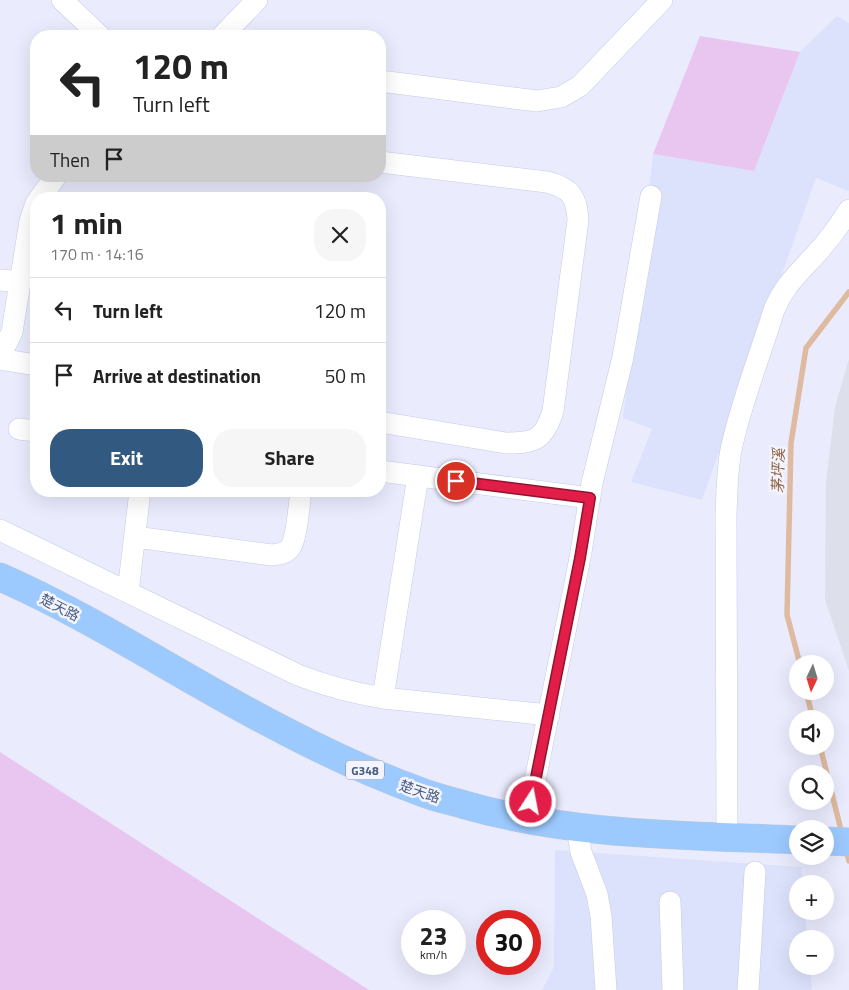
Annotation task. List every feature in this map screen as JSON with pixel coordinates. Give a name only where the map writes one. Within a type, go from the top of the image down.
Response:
[{"type":"highway","name":"楚天路","points":[[0,577],[87,620],[285,732],[354,765],[426,794],[502,815],[577,828],[789,839]]},
{"type":"highway","points":[[834,841],[849,842]]},
{"type":"street","points":[[62,0],[94,30]]},
{"type":"street","points":[[386,82],[537,101],[561,97],[580,86],[662,0]]},
{"type":"street","points":[[227,30],[250,2]]},
{"type":"street","points":[[386,163],[560,186],[572,193],[578,207],[578,220],[553,411],[549,426],[538,438],[523,443],[506,443],[386,423]]},
{"type":"street","points":[[528,820],[580,558],[600,446],[623,357],[651,196]]},
{"type":"street","points":[[727,837],[726,515],[731,451],[748,391],[781,294],[838,227],[849,210]]},
{"type":"street","points":[[30,221],[10,281],[12,332],[0,357],[30,364]]},
{"type":"street","points":[[386,472],[590,498]]},
{"type":"street","points":[[382,698],[418,476]]},
{"type":"street","points":[[128,592],[139,497]]},
{"type":"street","points":[[135,537],[272,555],[282,554],[289,549],[293,541],[299,497]]},
{"type":"street","points":[[0,530],[298,675],[338,689],[382,698],[549,715]]},
{"type":"street","points":[[577,828],[581,852],[597,894],[601,916],[606,990]]},
{"type":"street","points":[[748,990],[755,872]]},
{"type":"street","points":[[670,902],[673,990]]},
{"type":"shaded area","points":[[837,16],[849,23],[849,191],[816,178],[702,500],[631,482],[652,429],[623,418],[653,154],[754,171],[800,52]]},
{"type":"shaded area","points":[[700,36],[800,52],[754,171],[653,154]]},
{"type":"shaded area","points":[[849,359],[849,671],[825,600],[826,482],[835,407]]},
{"type":"shaded area","points":[[0,752],[369,990],[0,990]]},
{"type":"shaded area","points":[[555,850],[801,867],[802,875],[789,875],[789,920],[806,920],[806,930],[789,930],[789,975],[811,975],[812,990],[542,990],[554,967]]},
{"type":"waterway","name":"茅坪溪","points":[[798,655],[787,615],[791,443],[806,348],[849,292]]},
{"type":"waterway","name":"茅坪溪","points":[[808,700],[811,710]]},
{"type":"waterway","name":"茅坪溪","points":[[822,755],[842,834]]},
{"type":"waterway","name":"茅坪溪","points":[[846,850],[849,861]]},
{"type":"route","points":[[456,481],[590,498],[580,558],[531,802]]}]
